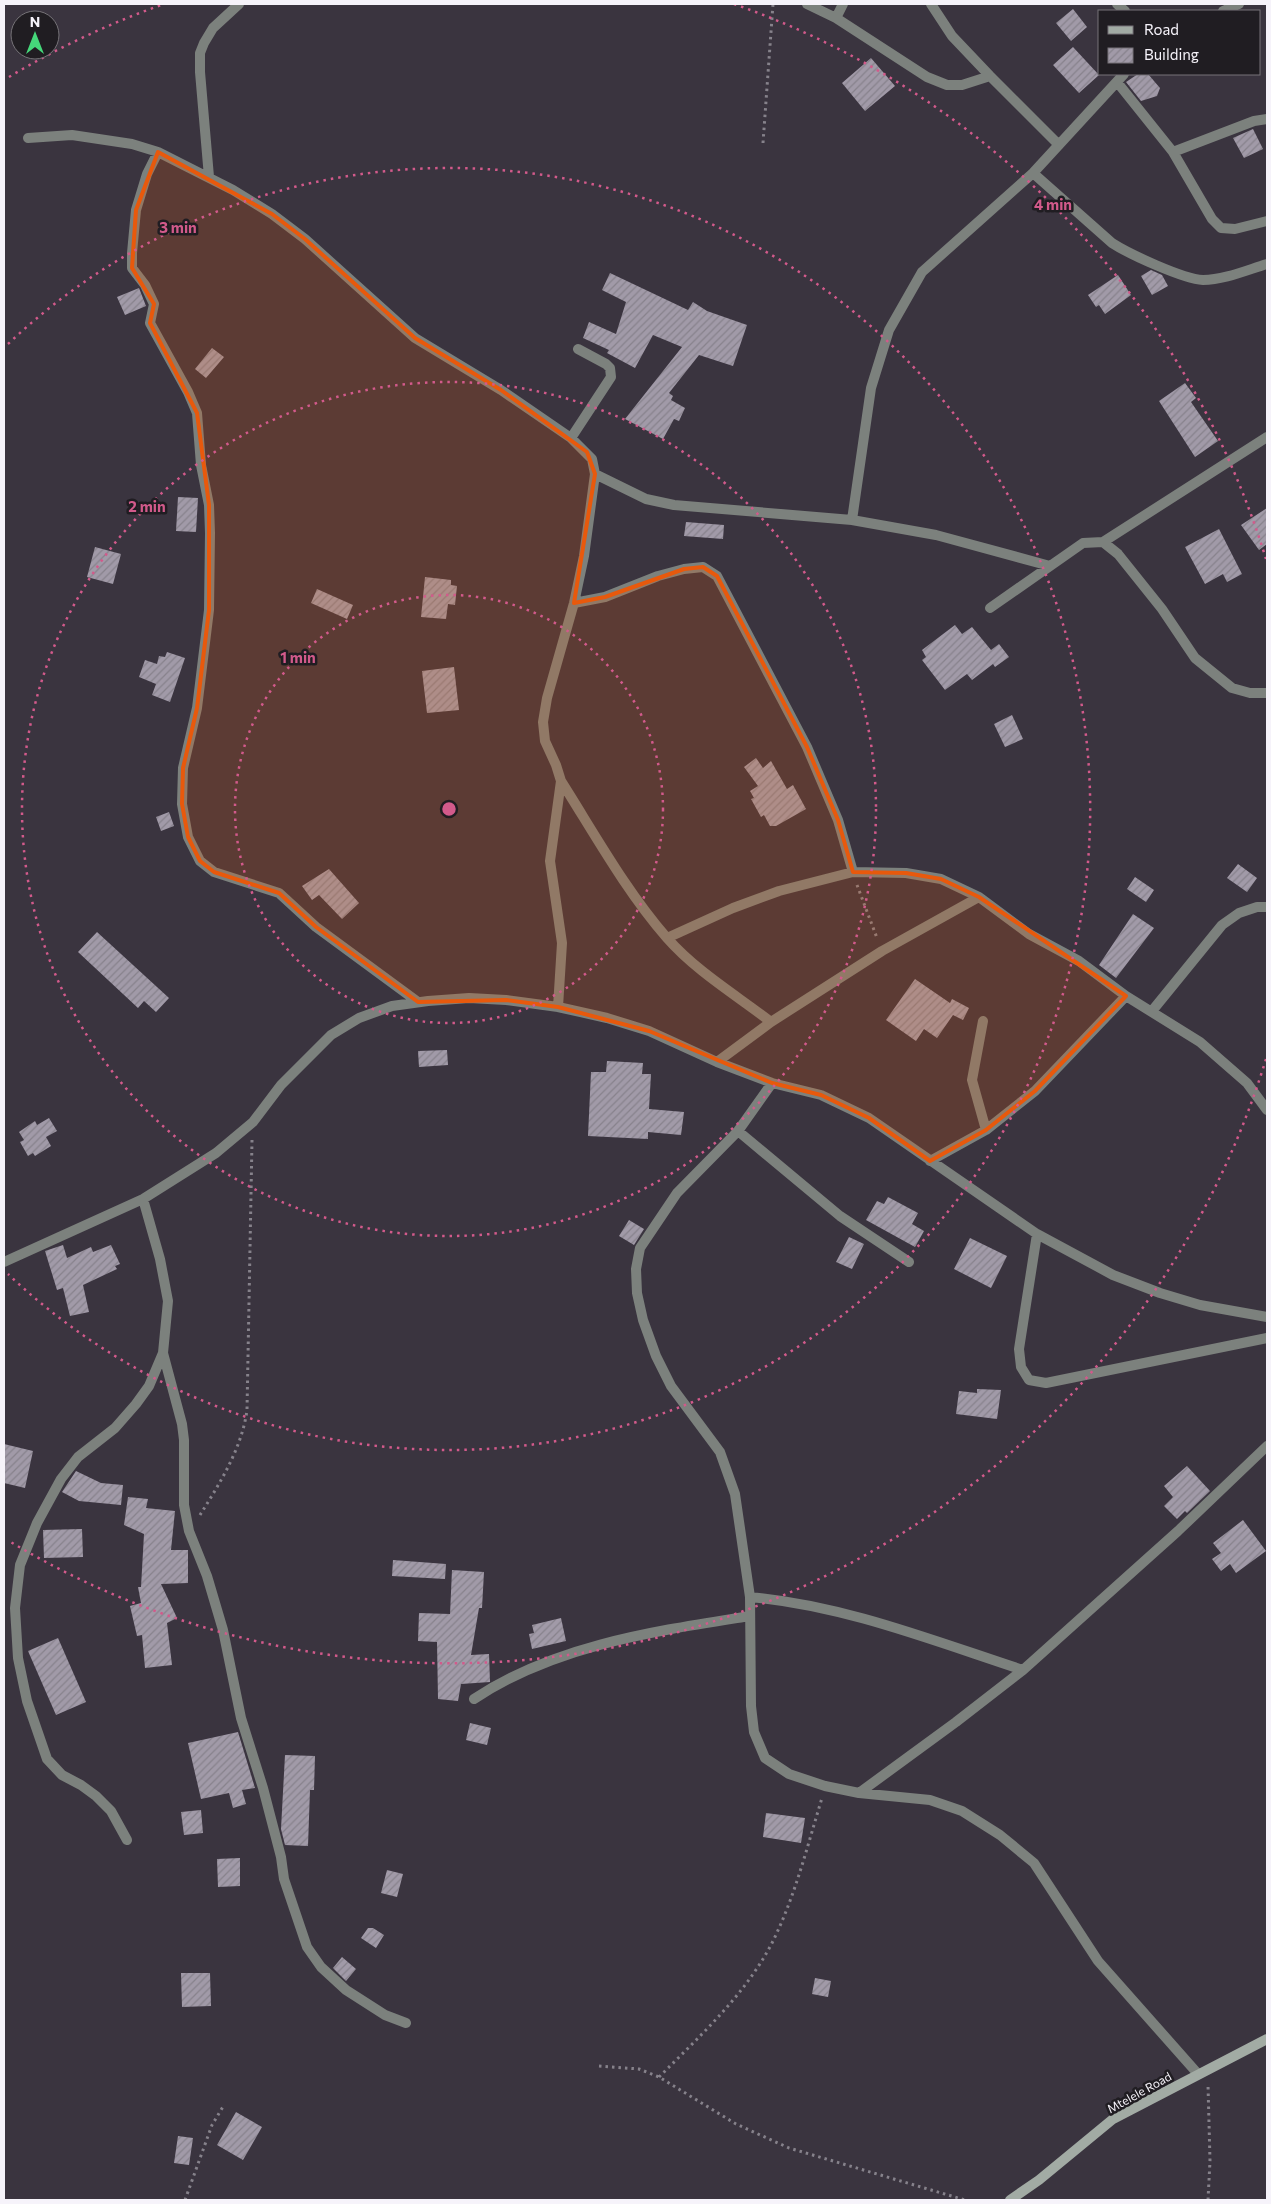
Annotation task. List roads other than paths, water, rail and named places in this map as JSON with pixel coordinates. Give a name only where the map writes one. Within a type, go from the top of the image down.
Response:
[{"type":"street","points":[[209,177],[200,53],[213,28],[239,4]]},
{"type":"street","points":[[807,4],[836,18],[927,77],[947,85],[962,85],[990,76]]},
{"type":"street","points":[[836,18],[843,4]]},
{"type":"street","points":[[931,4],[952,36],[1060,145]]},
{"type":"street","points":[[1225,10],[1239,4]]},
{"type":"street","points":[[852,520],[871,388],[889,330],[922,272],[1033,173],[1121,78],[1173,152],[1212,218],[1221,228],[1235,229],[1267,221]]},
{"type":"street","points":[[1173,152],[1254,120],[1267,119]]},
{"type":"street","points":[[28,138],[72,135],[108,139],[158,152],[209,177],[272,214],[305,239],[414,338],[501,390],[571,438],[592,459],[595,474],[586,548],[574,603],[547,698],[543,722],[545,741],[561,780],[608,856],[667,938],[695,966],[771,1022]]},
{"type":"street","points":[[158,152],[147,174],[136,210],[132,268],[145,285],[154,304],[150,323],[188,392],[197,413],[201,465],[209,504],[209,610],[196,708],[183,768],[182,804],[188,837],[200,861],[214,872],[279,893],[316,927],[418,1002]]},
{"type":"street","points":[[1033,173],[1112,243],[1126,252],[1149,262],[1201,280],[1218,278],[1267,264]]},
{"type":"street","points":[[571,438],[611,377],[610,368],[606,364],[578,349]]},
{"type":"street","points":[[990,608],[1083,543],[1102,542],[1267,437]]},
{"type":"street","points":[[595,474],[646,499],[674,505],[852,520],[936,535],[1050,566]]},
{"type":"street","points":[[1102,542],[1118,554],[1162,609],[1195,658],[1232,688],[1250,693],[1267,693]]},
{"type":"street","points":[[574,603],[605,597],[658,576],[684,569],[703,567],[717,576],[807,746],[838,820],[853,872]]},
{"type":"street","points":[[558,1008],[562,943],[552,886],[550,861],[561,780]]},
{"type":"street","points":[[667,938],[733,908],[779,891],[853,872],[906,873],[941,879],[979,897],[1021,929],[1051,948],[1079,961],[1126,996],[1200,1042],[1247,1083],[1267,1110]]},
{"type":"street","points":[[717,1062],[771,1022],[882,950],[979,897]]},
{"type":"street","points":[[1152,1011],[1222,925],[1239,913],[1257,907],[1267,907]]},
{"type":"street","points":[[930,1161],[986,1130],[1035,1091],[1126,996]]},
{"type":"street","points":[[4,1262],[143,1199],[216,1153],[253,1122],[281,1085],[331,1035],[359,1018],[392,1006],[468,998],[506,1000],[607,1018],[649,1031],[717,1062],[772,1083],[821,1096],[869,1118],[1037,1234],[1113,1275],[1160,1293],[1200,1305],[1267,1317]]},
{"type":"street","points":[[983,1021],[972,1080],[986,1130]]},
{"type":"street","points":[[772,1083],[738,1131],[677,1194],[640,1248],[636,1269],[637,1293],[643,1320],[656,1356],[671,1386],[720,1452],[735,1494],[750,1597],[750,1706],[754,1732],[765,1758],[789,1774],[826,1786],[858,1793],[930,1800],[962,1811],[1000,1834],[1034,1864],[1098,1961],[1203,2072]]},
{"type":"street","points":[[738,1131],[840,1216],[909,1262]]},
{"type":"street","points":[[143,1199],[160,1259],[168,1301],[164,1353],[182,1424],[184,1440],[184,1505],[189,1531],[207,1576],[223,1630],[241,1718],[263,1788],[281,1857],[284,1879],[306,1947],[321,1967],[346,1990],[385,2015],[406,2023]]},
{"type":"street","points":[[1037,1234],[1019,1349],[1020,1367],[1029,1380],[1046,1383],[1267,1338]]},
{"type":"street","points":[[127,1840],[111,1811],[96,1796],[62,1775],[47,1759],[38,1739],[25,1692],[18,1658],[15,1608],[20,1565],[38,1523],[61,1479],[78,1457],[115,1428],[136,1404],[149,1386],[164,1353]]},
{"type":"street","points":[[858,1793],[956,1722],[1023,1670],[1178,1530],[1267,1446]]},
{"type":"street","points":[[750,1597],[810,1605],[903,1631],[1023,1670]]},
{"type":"street","points":[[474,1699],[498,1683],[561,1657],[677,1627],[750,1616]]},
{"type":"street","name":"Mtelele Road","points":[[1010,2200],[1039,2180],[1113,2119],[1267,2039]]}]
